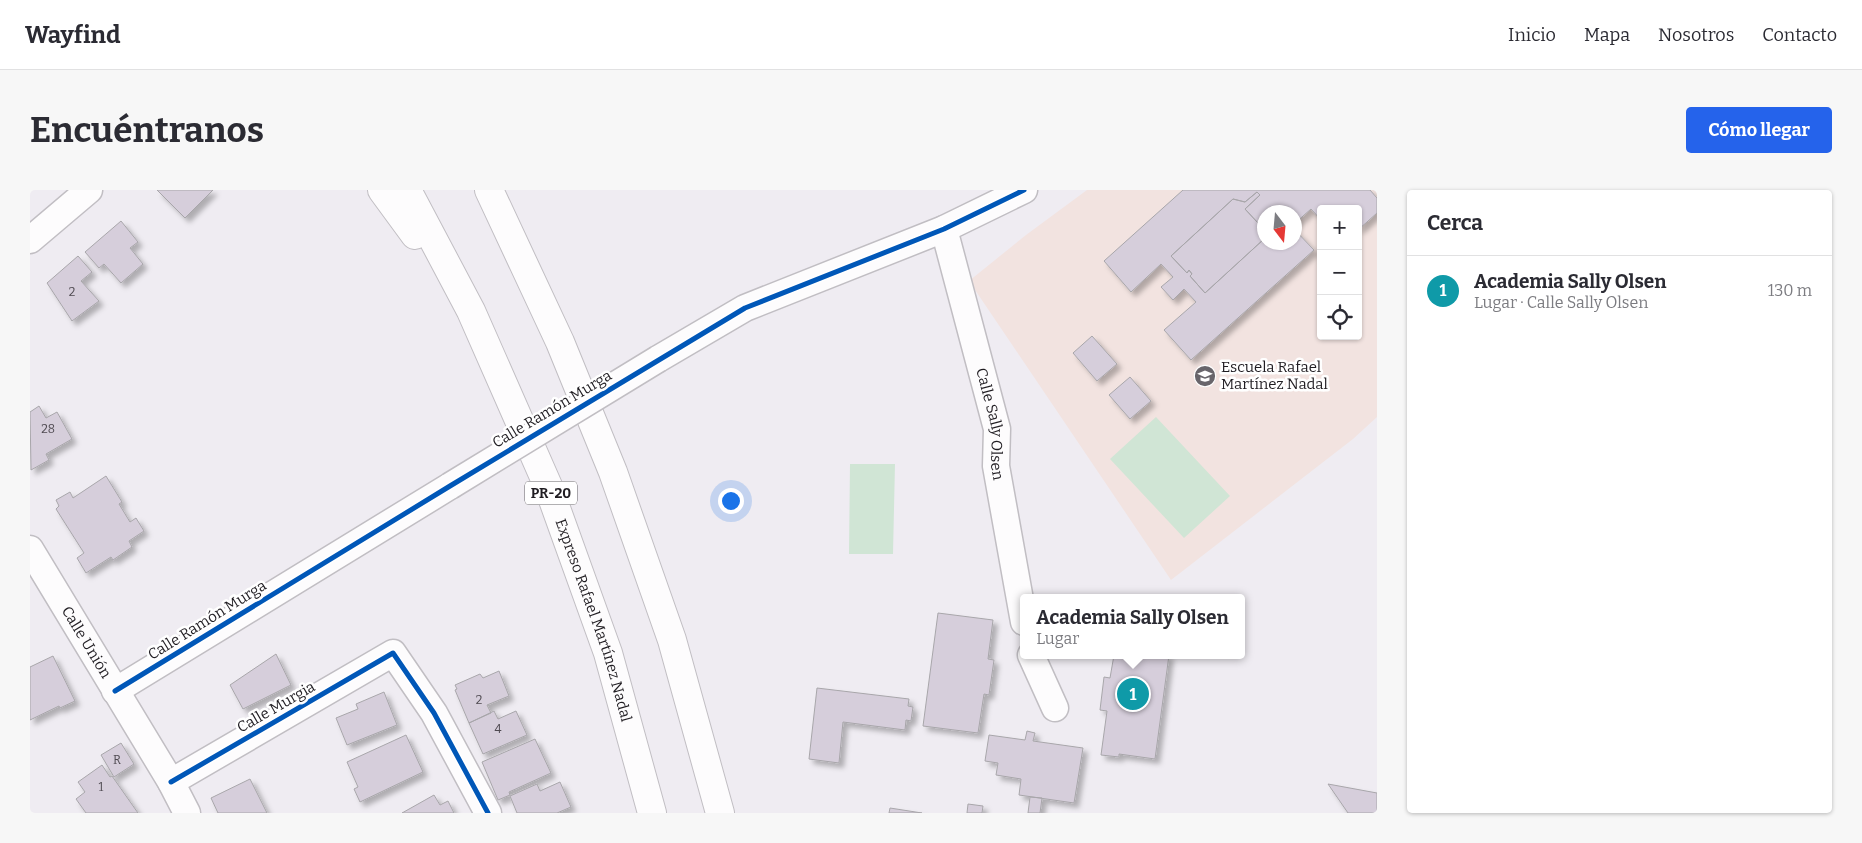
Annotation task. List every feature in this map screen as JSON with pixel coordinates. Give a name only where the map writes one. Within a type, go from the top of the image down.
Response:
[{"type":"highway","points":[[382,190],[471,310]]},
{"type":"highway","name":"Expreso Rafael Martínez Nadal","points":[[406,190],[471,310],[548,486],[608,653],[652,813]]},
{"type":"highway","points":[[489,190],[560,342],[613,472],[672,640],[720,813]]},
{"type":"street","points":[[30,240],[89,190]]},
{"type":"street","name":"Calle Ramón Murga","points":[[115,691],[658,359],[745,308],[944,229],[1024,190]]},
{"type":"street","name":"Calle Sally Olsen","points":[[944,229],[998,429],[996,466],[1020,600]]},
{"type":"street","name":"Calle Unión","points":[[30,549],[187,813]]},
{"type":"street","name":"Calle Murgia","points":[[170,782],[393,653],[434,713],[488,813]]},
{"type":"street","points":[[1033,659],[1055,708]]},
{"type":"shaded area","name":"Escuela Rafael Martínez Nadal","points":[[1087,190],[1377,190],[1377,417],[1353,439],[1171,580],[969,281],[1026,235]]},
{"type":"green space","points":[[1156,417],[1230,496],[1184,538],[1110,459]]},
{"type":"green space","points":[[850,464],[895,464],[893,554],[849,554]]},
{"type":"building","points":[[157,190],[213,190],[185,218]]},
{"type":"building","points":[[1183,190],[1370,190],[1377,198],[1377,213],[1362,226],[1362,205],[1317,205],[1317,216],[1311,209],[1302,217],[1302,205],[1257,205],[1257,222],[1245,209],[1260,195],[1257,192],[1245,202],[1233,199],[1171,256],[1187,273],[1189,270],[1192,274],[1190,276],[1205,293],[1257,245],[1257,250],[1302,250],[1302,237],[1314,250],[1191,360],[1164,330],[1196,302],[1184,289],[1173,300],[1161,287],[1173,277],[1161,264],[1131,292],[1104,261]]},
{"type":"building","points":[[1257,192],[1260,195],[1245,209],[1257,222],[1257,245],[1205,293],[1190,276],[1192,274],[1189,270],[1187,273],[1171,256],[1233,199],[1245,202]]},
{"type":"building","points":[[121,221],[138,242],[130,248],[143,264],[121,283],[104,264],[99,268],[85,252]]},
{"type":"building","points":[[78,256],[92,272],[81,281],[99,301],[72,321],[47,283]]},
{"type":"building","points":[[1092,336],[1117,364],[1097,381],[1073,353]]},
{"type":"building","points":[[1130,377],[1151,401],[1130,419],[1109,395]]},
{"type":"building","points":[[39,406],[46,418],[57,412],[72,439],[46,454],[49,460],[31,470],[30,412]]},
{"type":"building","points":[[106,476],[122,502],[119,504],[130,522],[136,518],[144,531],[129,541],[132,547],[113,560],[111,557],[86,573],[77,558],[84,553],[56,509],[59,506],[56,500],[70,492],[73,498]]},
{"type":"building","points":[[938,613],[993,620],[988,659],[994,660],[989,695],[984,694],[978,733],[923,726]]},
{"type":"building","points":[[276,654],[291,685],[243,709],[230,685]]},
{"type":"building","points":[[53,656],[75,701],[60,708],[59,706],[30,720],[30,667]]},
{"type":"building","points":[[1113,659],[1168,659],[1155,759],[1119,754],[1119,757],[1101,755],[1107,711],[1100,710],[1104,677],[1110,678]]},
{"type":"building","points":[[499,671],[509,696],[487,705],[491,713],[469,723],[455,690],[457,689],[455,685],[480,674],[483,678]]},
{"type":"building","points":[[817,688],[909,699],[908,706],[913,707],[911,721],[906,720],[905,730],[843,722],[839,763],[809,759]]},
{"type":"building","points":[[384,692],[397,725],[347,745],[336,718],[358,709],[356,704]]},
{"type":"building","points":[[494,711],[498,719],[516,711],[527,735],[483,754],[469,723]]},
{"type":"building","points":[[1027,731],[1035,733],[1033,741],[1083,748],[1074,803],[1019,795],[1021,779],[996,775],[998,763],[985,761],[989,735],[1025,740]]},
{"type":"building","points":[[406,735],[423,772],[360,802],[354,789],[358,787],[347,762]]},
{"type":"building","points":[[535,739],[551,773],[509,792],[510,795],[498,800],[482,762]]},
{"type":"building","points":[[121,743],[134,764],[114,777],[101,755]]},
{"type":"building","points":[[102,765],[138,813],[86,813],[76,799],[85,792],[78,782]]},
{"type":"building","points":[[250,779],[267,813],[218,813],[211,798]]},
{"type":"building","points":[[560,782],[571,807],[557,813],[517,813],[510,796],[537,784],[540,791]]},
{"type":"building","points":[[1328,784],[1377,793],[1377,813],[1348,813]]},
{"type":"building","points":[[434,795],[440,805],[448,801],[454,813],[402,813]]},
{"type":"building","points":[[1030,797],[1042,798],[1040,813],[1028,813]]},
{"type":"building","points":[[968,804],[983,806],[982,813],[967,813]]},
{"type":"building","points":[[890,808],[922,813],[889,813]]},
{"type":"cycle path","points":[[115,691],[745,308],[944,229],[1024,190]]},
{"type":"cycle path","points":[[171,782],[393,653],[434,713],[488,813]]},
{"type":"place","name":"Escuela Rafael Martínez Nadal","points":[[1205,376]]},
{"type":"place","name":"Academia Sally Olsen","points":[[1133,694]]}]
